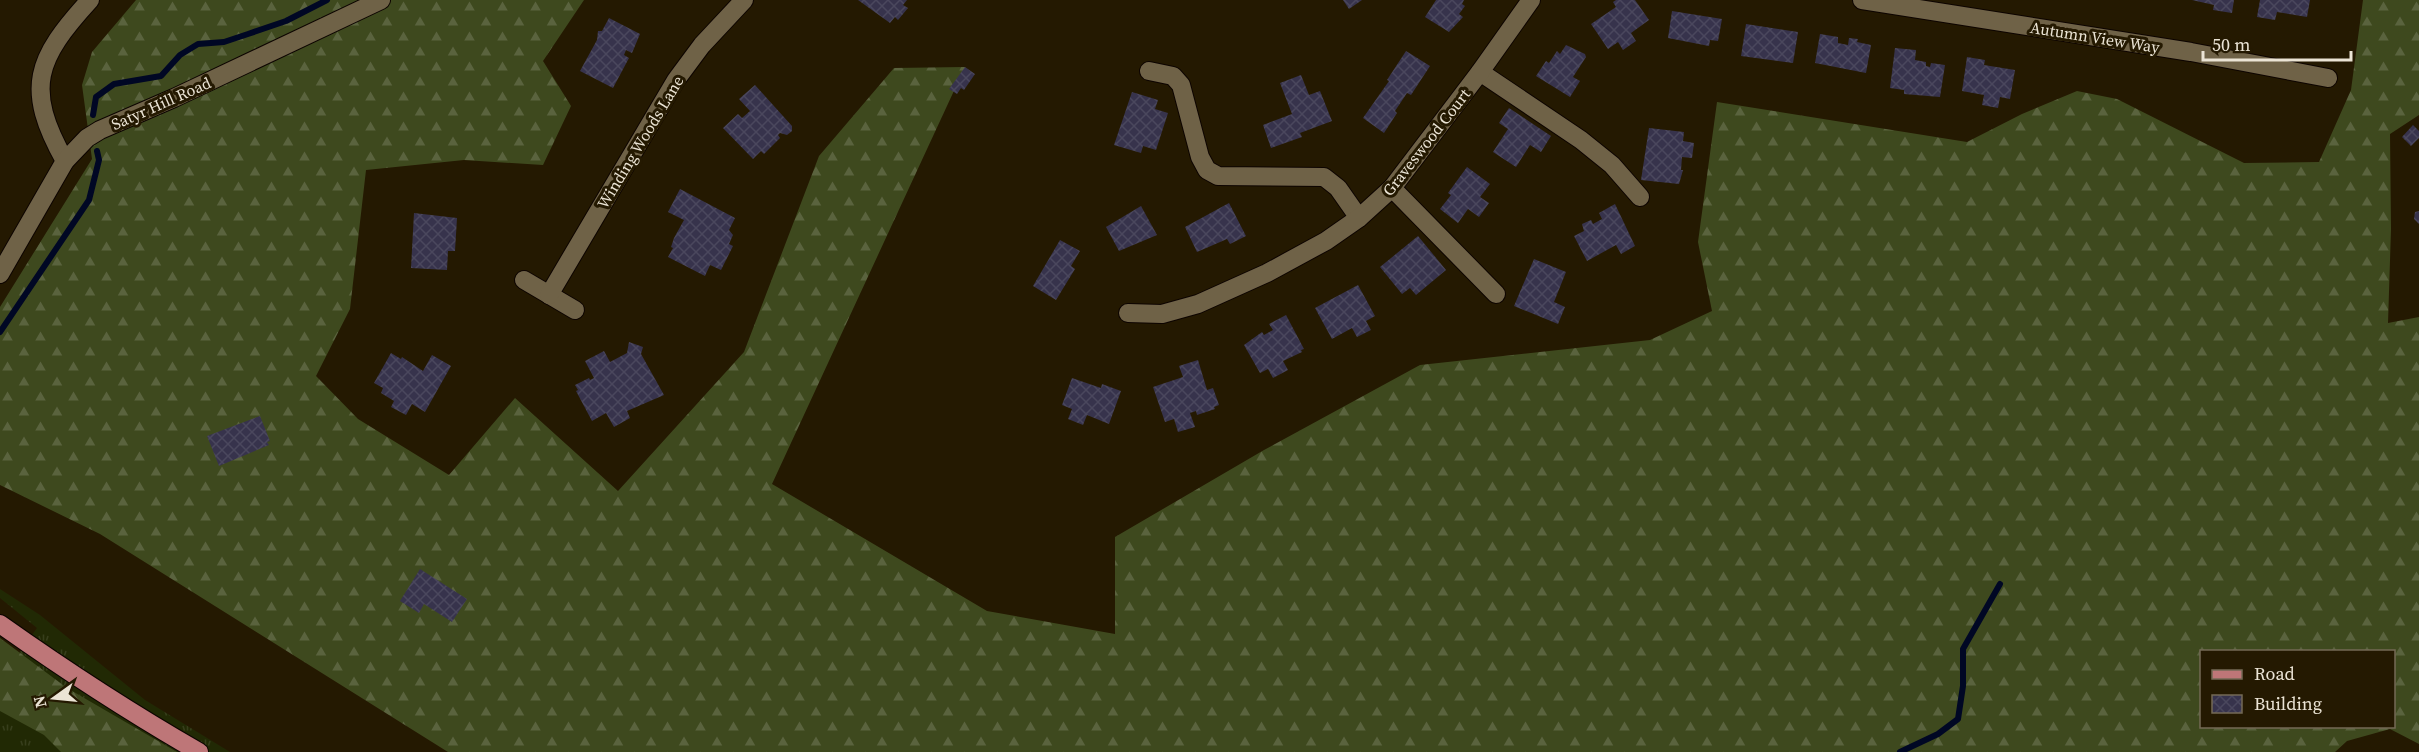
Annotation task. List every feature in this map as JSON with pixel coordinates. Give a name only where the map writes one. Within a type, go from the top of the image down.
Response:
[{"type":"main road","points":[[0,624],[88,685],[199,752]]},
{"type":"street","points":[[65,160],[50,134],[44,117],[40,85],[44,63],[55,42],[90,0]]},
{"type":"street","name":"Satyr Hill Road","points":[[0,274],[65,160],[94,134],[381,0]]},
{"type":"street","name":"Winding Woods Lane","points":[[549,295],[676,80],[702,45],[744,0]]},
{"type":"street","name":"Graveswood Court","points":[[1128,313],[1162,314],[1197,304],[1267,273],[1326,241],[1359,218],[1392,188],[1531,0]]},
{"type":"street","name":"Autumn View Way","points":[[1862,0],[2191,52],[2328,78]]},
{"type":"street","points":[[1149,71],[1173,76],[1181,85],[1200,157],[1207,170],[1218,176],[1324,177],[1338,188],[1359,218]]},
{"type":"street","points":[[1480,72],[1581,140],[1612,165],[1640,197]]},
{"type":"street","points":[[1392,188],[1496,294]]},
{"type":"street","points":[[524,280],[574,310]]},
{"type":"green space","points":[[136,0],[584,0],[543,61],[571,106],[543,165],[464,160],[366,170],[350,309],[316,376],[358,419],[449,475],[515,398],[618,491],[744,352],[819,156],[894,68],[965,67],[772,484],[987,611],[1115,634],[1115,537],[1264,450],[1420,365],[1650,340],[1712,311],[1698,242],[1717,102],[1967,142],[2022,114],[2077,91],[2117,99],[2244,163],[2319,162],[2351,90],[2363,0],[2419,0],[2419,115],[2390,134],[2391,229],[2388,323],[2419,317],[2419,744],[2390,729],[2347,741],[2335,752],[448,752],[100,534],[0,485],[0,307],[92,159],[82,85],[92,52]]},
{"type":"green space","points":[[0,589],[40,615],[145,700],[230,752],[0,752],[0,651],[11,664],[37,628],[0,598]]},
{"type":"green space","points":[[0,638],[67,688],[177,752],[61,752],[44,735],[0,711]]},
{"type":"building","points":[[858,0],[907,0],[903,5],[908,8],[898,20],[895,17],[890,23]]},
{"type":"building","points":[[1343,0],[1362,0],[1349,9]]},
{"type":"building","points":[[1436,0],[1464,0],[1462,4],[1465,6],[1459,14],[1463,17],[1449,32],[1425,17]]},
{"type":"building","points":[[1635,0],[1649,20],[1631,33],[1636,41],[1623,50],[1618,42],[1608,49],[1591,24],[1616,7],[1613,2]]},
{"type":"building","points":[[2192,0],[2234,0],[2232,13],[2213,10],[2214,5]]},
{"type":"building","points":[[2260,0],[2310,0],[2307,17],[2277,12],[2275,20],[2257,17]]},
{"type":"building","points":[[1672,11],[1722,19],[1718,41],[1710,40],[1709,46],[1668,38]]},
{"type":"building","points":[[609,18],[640,34],[632,53],[626,50],[624,55],[629,58],[613,88],[580,71],[597,40],[598,31],[602,31]]},
{"type":"building","points":[[1746,24],[1798,32],[1793,63],[1741,56]]},
{"type":"building","points":[[1820,34],[1838,37],[1838,43],[1848,45],[1849,38],[1871,45],[1866,73],[1815,63]]},
{"type":"building","points":[[1566,45],[1585,54],[1586,57],[1573,77],[1580,81],[1570,97],[1536,76],[1546,61],[1549,63],[1557,51],[1560,54]]},
{"type":"building","points":[[1895,48],[1916,50],[1915,60],[1926,62],[1926,66],[1930,67],[1931,63],[1945,65],[1940,97],[1904,94],[1904,90],[1890,88]]},
{"type":"building","points":[[1406,51],[1430,66],[1411,95],[1407,93],[1384,133],[1363,118],[1389,81],[1387,80]]},
{"type":"building","points":[[1967,57],[1985,60],[1984,65],[2015,70],[2010,99],[2000,97],[1998,108],[1982,105],[1984,95],[1962,91]]},
{"type":"building","points":[[965,67],[975,74],[964,90],[961,88],[957,94],[949,89]]},
{"type":"building","points":[[1301,75],[1309,95],[1320,91],[1332,121],[1300,133],[1302,137],[1271,148],[1263,125],[1292,114],[1280,83]]},
{"type":"building","points":[[755,85],[792,126],[792,131],[787,135],[780,133],[778,135],[780,138],[764,154],[761,151],[753,159],[723,128],[738,114],[742,118],[750,111],[739,99]]},
{"type":"building","points":[[1132,92],[1158,100],[1155,109],[1168,113],[1156,150],[1143,146],[1141,153],[1114,145]]},
{"type":"building","points":[[1509,108],[1551,136],[1541,152],[1530,145],[1516,167],[1493,152],[1508,129],[1499,123]]},
{"type":"building","points":[[2413,125],[2419,131],[2419,138],[2411,146],[2402,137]]},
{"type":"building","points":[[1649,128],[1684,132],[1683,141],[1694,143],[1692,158],[1682,157],[1681,170],[1683,170],[1679,184],[1641,180]]},
{"type":"building","points":[[1467,167],[1490,184],[1480,197],[1489,203],[1479,217],[1468,209],[1458,223],[1440,209],[1451,195],[1448,193]]},
{"type":"building","points":[[680,189],[735,218],[729,230],[733,235],[729,244],[733,246],[721,270],[710,265],[705,276],[668,257],[673,248],[671,247],[674,238],[684,220],[668,212]]},
{"type":"building","points":[[1229,203],[1246,236],[1230,244],[1227,239],[1197,252],[1185,227]]},
{"type":"building","points":[[1615,204],[1635,246],[1621,254],[1616,245],[1587,261],[1574,236],[1584,231],[1582,224],[1591,220],[1593,224],[1602,219],[1599,213]]},
{"type":"building","points":[[1141,206],[1157,235],[1119,251],[1106,227]]},
{"type":"building","points":[[2419,211],[2419,224],[2414,219],[2415,212]]},
{"type":"building","points":[[414,213],[457,218],[455,251],[448,251],[447,270],[411,268]]},
{"type":"building","points":[[1418,236],[1446,270],[1416,295],[1410,288],[1402,294],[1380,267]]},
{"type":"building","points":[[1060,240],[1080,251],[1071,266],[1075,269],[1056,300],[1033,286]]},
{"type":"building","points":[[1534,259],[1566,272],[1554,302],[1565,307],[1558,324],[1514,306]]},
{"type":"building","points":[[1358,285],[1375,316],[1366,321],[1371,330],[1357,337],[1352,328],[1332,339],[1315,308]]},
{"type":"building","points":[[1286,315],[1304,349],[1283,361],[1288,370],[1273,378],[1268,369],[1260,373],[1244,345],[1262,332],[1264,335],[1273,330],[1269,324]]},
{"type":"building","points":[[629,342],[643,347],[641,354],[664,395],[627,411],[630,418],[614,427],[606,413],[592,421],[575,385],[594,378],[585,361],[604,351],[610,362],[627,353]]},
{"type":"building","points":[[391,353],[401,359],[402,357],[423,371],[432,355],[451,366],[425,412],[412,404],[406,415],[391,407],[394,401],[381,393],[383,388],[374,383]]},
{"type":"building","points":[[1198,360],[1207,390],[1213,388],[1219,405],[1214,407],[1215,409],[1197,415],[1196,411],[1190,413],[1195,427],[1178,432],[1174,419],[1165,422],[1153,387],[1183,377],[1179,366]]},
{"type":"building","points":[[1072,378],[1101,388],[1102,384],[1121,391],[1109,424],[1087,415],[1083,425],[1068,419],[1072,409],[1062,405]]},
{"type":"building","points":[[260,416],[270,441],[267,442],[269,445],[219,466],[207,436]]},
{"type":"building","points":[[420,569],[467,599],[452,622],[424,604],[419,613],[400,601]]},
{"type":"waterway","points":[[93,115],[96,97],[114,84],[161,76],[180,55],[198,44],[224,42],[248,34],[286,21],[327,0]]},
{"type":"waterway","points":[[0,332],[89,200],[99,160],[97,151]]},
{"type":"waterway","points":[[1900,752],[1938,734],[1958,719],[1963,686],[1963,649],[2000,584]]}]
